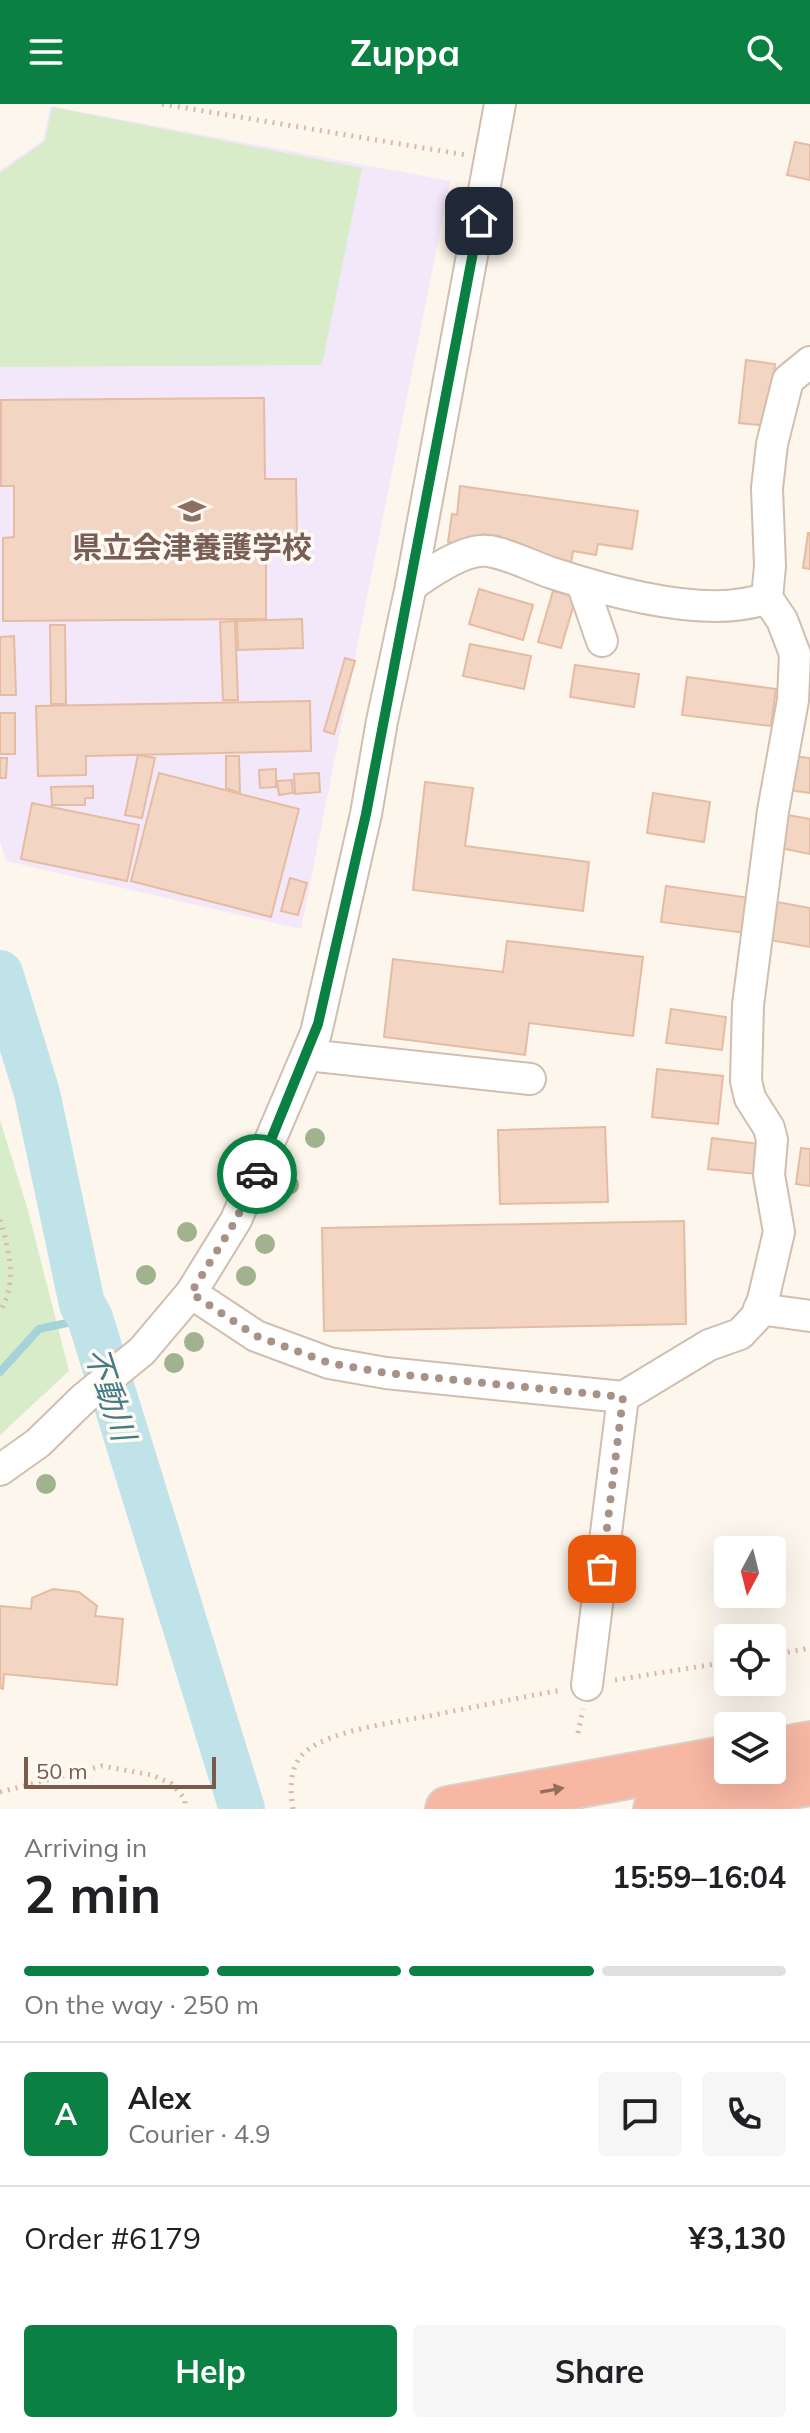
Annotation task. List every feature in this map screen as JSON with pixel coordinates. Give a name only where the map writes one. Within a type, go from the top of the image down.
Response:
[{"type":"highway","points":[[786,1748],[810,1744]]},
{"type":"highway","points":[[448,1809],[714,1761]]},
{"type":"highway","points":[[656,1809],[810,1783]]},
{"type":"street","points":[[0,1470],[38,1443],[83,1399],[142,1351],[191,1293],[236,1220],[316,1033],[363,828],[411,586],[500,104]]},
{"type":"street","points":[[191,1293],[256,1336],[329,1363],[386,1373],[623,1397],[709,1345],[740,1334],[759,1309],[779,1232],[769,1175],[772,1140],[769,1128],[750,1098],[746,1081],[748,1005],[773,811],[802,692],[795,654],[782,620],[767,598],[770,566],[767,488],[772,444],[788,380],[810,362]]},
{"type":"street","points":[[411,586],[447,562],[486,551],[608,591],[717,608],[748,605],[767,598]]},
{"type":"street","points":[[582,583],[602,641]]},
{"type":"street","points":[[307,1055],[530,1079]]},
{"type":"street","points":[[759,1309],[810,1316]]},
{"type":"street","points":[[587,1685],[623,1397]]},
{"type":"path","points":[[162,104],[491,160]]},
{"type":"path","points":[[0,1220],[11,1278],[5,1304],[0,1311]]},
{"type":"path","points":[[786,1652],[810,1648]]},
{"type":"path","points":[[293,1809],[290,1791],[294,1767],[306,1751],[333,1738],[371,1727],[587,1685],[714,1664]]},
{"type":"path","points":[[0,1792],[102,1766],[152,1775],[172,1784],[185,1799],[185,1809]]},
{"type":"shaded area","name":"県立会津養護学校","points":[[50,106],[450,181],[301,929],[6,861],[0,841],[0,170],[43,140]]},
{"type":"green space","points":[[52,107],[362,168],[322,365],[0,367],[0,173],[45,141]]},
{"type":"green space","points":[[0,1120],[27,1207],[69,1371],[0,1435]]},
{"type":"building","points":[[795,142],[810,145],[810,180],[787,175]]},
{"type":"building","points":[[746,360],[775,364],[768,426],[739,423]]},
{"type":"building","points":[[264,398],[265,479],[296,479],[297,536],[266,536],[266,619],[3,621],[3,538],[14,537],[14,486],[1,486],[1,400]]},
{"type":"building","points":[[460,486],[638,511],[632,549],[598,544],[596,555],[573,551],[571,564],[498,549],[500,536],[483,534],[482,547],[448,542],[452,514],[457,515]]},
{"type":"building","points":[[810,533],[810,569],[803,568]]},
{"type":"building","points":[[479,589],[533,605],[523,640],[469,624]]},
{"type":"building","points":[[553,591],[576,597],[561,648],[538,642]]},
{"type":"building","points":[[302,619],[303,648],[238,650],[237,621]]},
{"type":"building","points":[[235,621],[238,700],[223,700],[220,622]]},
{"type":"building","points":[[50,625],[65,625],[66,704],[51,704]]},
{"type":"building","points":[[14,636],[16,695],[0,695],[0,637]]},
{"type":"building","points":[[470,644],[531,656],[524,689],[463,676]]},
{"type":"building","points":[[345,658],[355,661],[334,734],[324,731]]},
{"type":"building","points":[[575,665],[639,674],[634,707],[570,697]]},
{"type":"building","points":[[687,677],[776,689],[771,726],[682,715]]},
{"type":"building","points":[[310,701],[311,751],[86,756],[86,775],[38,776],[36,706]]},
{"type":"building","points":[[0,713],[15,713],[15,754],[0,754]]},
{"type":"building","points":[[138,755],[155,758],[142,818],[125,815]]},
{"type":"building","points":[[226,756],[239,756],[240,793],[226,788]]},
{"type":"building","points":[[791,756],[810,758],[810,793],[787,790]]},
{"type":"building","points":[[0,758],[7,758],[6,778],[0,778]]},
{"type":"building","points":[[276,769],[276,787],[260,788],[259,770]]},
{"type":"building","points":[[159,773],[299,809],[271,917],[131,881]]},
{"type":"building","points":[[319,773],[320,792],[295,794],[294,774]]},
{"type":"building","points":[[292,780],[293,793],[279,795],[277,781]]},
{"type":"building","points":[[425,782],[473,788],[465,846],[589,862],[583,911],[413,890]]},
{"type":"building","points":[[93,786],[93,798],[85,798],[85,805],[52,805],[51,787]]},
{"type":"building","points":[[653,793],[710,802],[704,842],[647,833]]},
{"type":"building","points":[[32,803],[139,825],[127,881],[21,859]]},
{"type":"building","points":[[782,814],[810,819],[810,854],[775,847]]},
{"type":"building","points":[[290,878],[307,883],[298,915],[281,911]]},
{"type":"building","points":[[666,886],[750,898],[745,933],[661,922]]},
{"type":"building","points":[[777,902],[810,908],[810,947],[770,940]]},
{"type":"building","points":[[507,941],[643,957],[633,1036],[529,1023],[525,1055],[384,1037],[393,959],[503,972]]},
{"type":"building","points":[[671,1009],[726,1017],[722,1050],[666,1043]]},
{"type":"building","points":[[657,1069],[723,1076],[718,1124],[652,1117]]},
{"type":"building","points":[[605,1127],[608,1202],[500,1204],[498,1130]]},
{"type":"building","points":[[712,1138],[760,1144],[756,1174],[708,1169]]},
{"type":"building","points":[[801,1148],[810,1149],[810,1186],[796,1184]]},
{"type":"building","points":[[684,1221],[686,1324],[324,1331],[322,1228]]},
{"type":"building","points":[[53,1589],[79,1592],[97,1606],[95,1616],[123,1619],[117,1685],[4,1674],[3,1689],[0,1688],[0,1606],[31,1609],[32,1598]]},
{"type":"waterway","name":"不動川","points":[[0,973],[37,1093],[82,1304],[90,1318],[242,1809]]},
{"type":"waterway","points":[[0,1372],[39,1329],[90,1318]]},
{"type":"way so far","points":[[257,1174],[236,1220],[191,1293],[256,1336],[329,1363],[386,1373],[623,1397],[602,1569]]},
{"type":"place","name":"県立会津養護学校","points":[[192,511]]},
{"type":"route","points":[[257,1174],[316,1033],[366,814],[479,221]]}]
